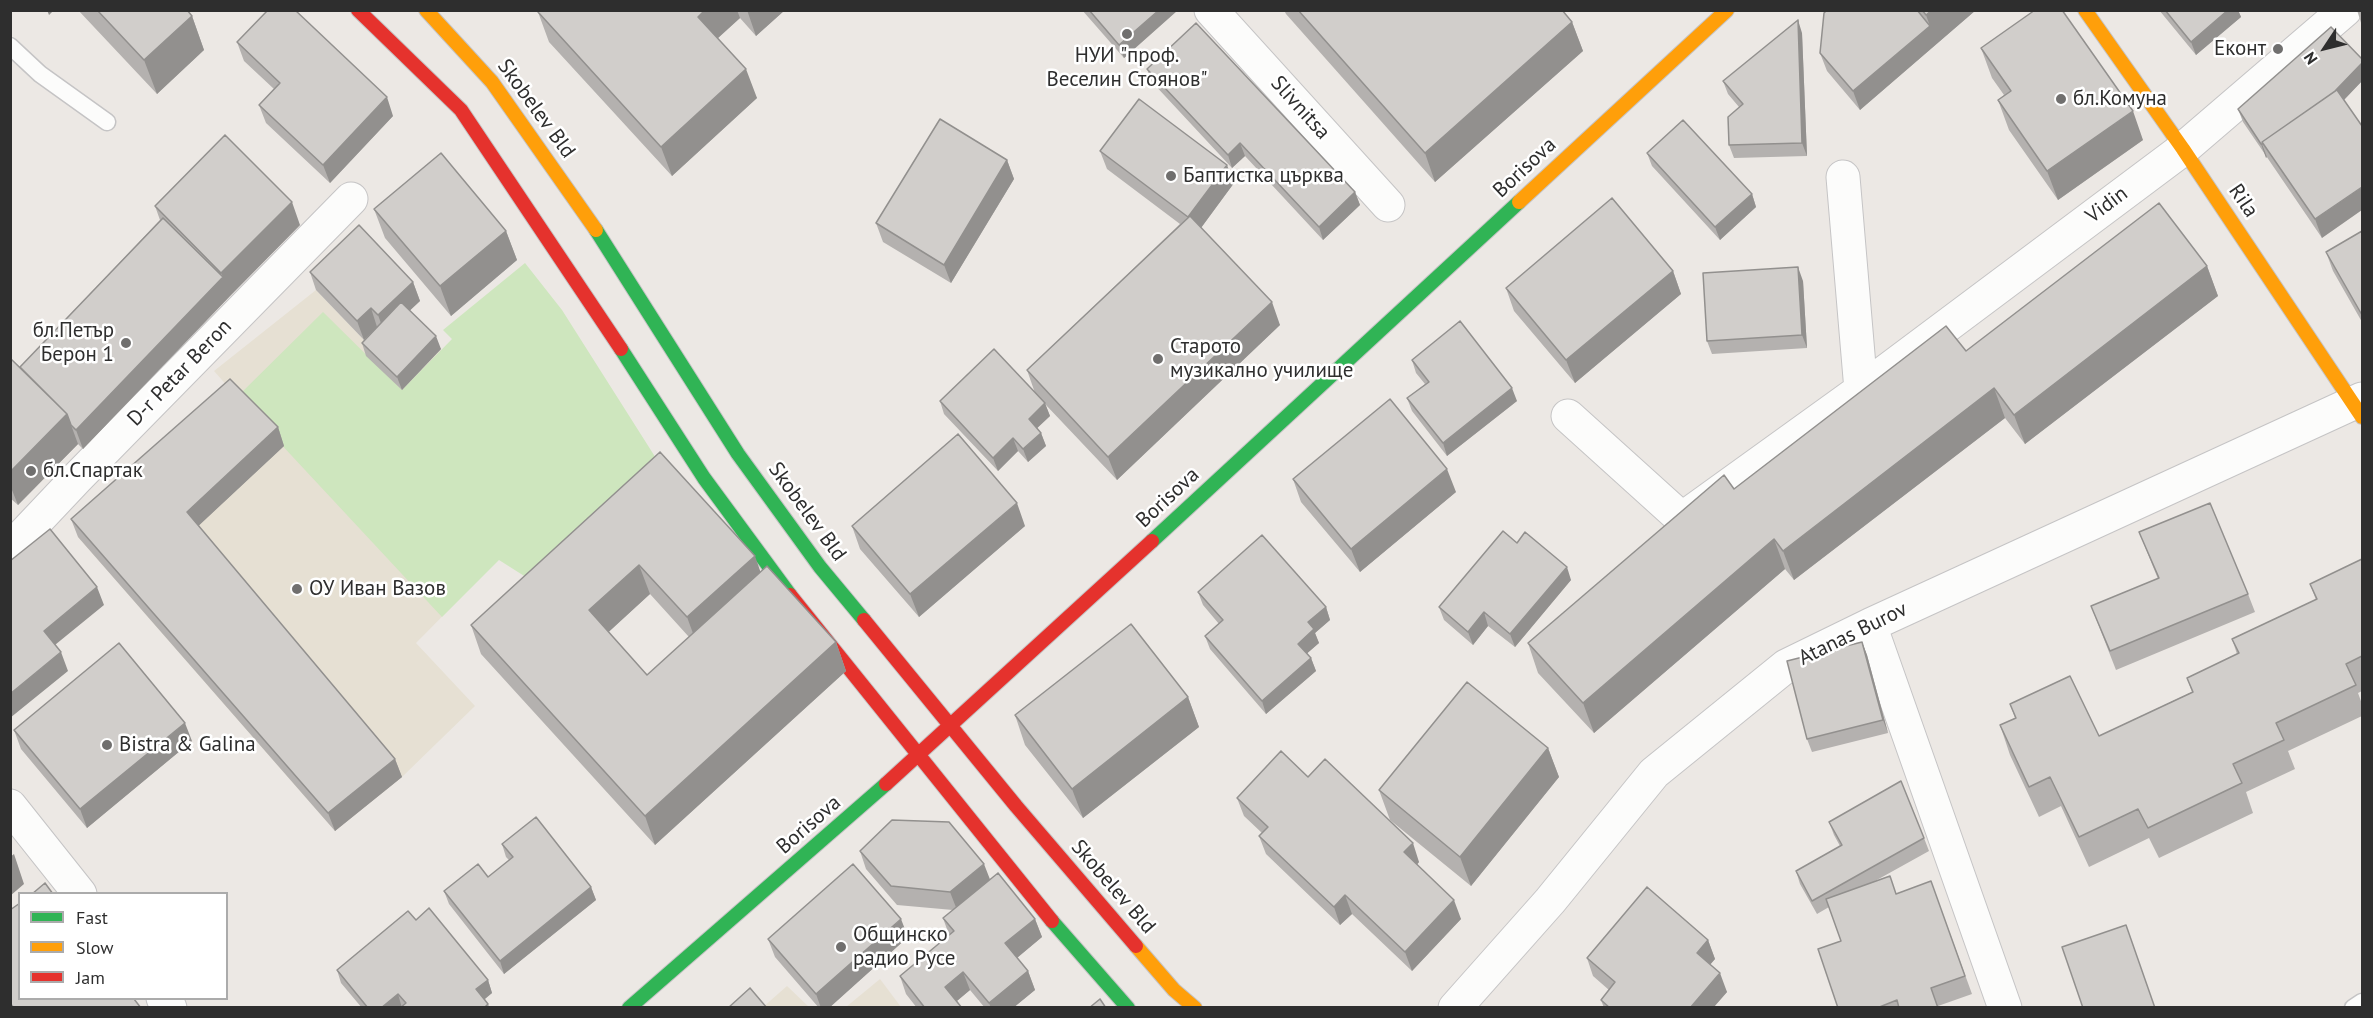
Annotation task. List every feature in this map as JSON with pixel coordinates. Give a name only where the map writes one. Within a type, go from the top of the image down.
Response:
[{"type":"main road","points":[[358,10],[438,85],[461,110],[552,242],[704,478],[780,582],[1026,891],[1128,1008]]},
{"type":"main road","name":"Skobelev Bld","points":[[426,10],[492,82],[590,221],[738,454],[820,567],[951,727],[1174,990],[1196,1008]]},
{"type":"main road","name":"Borisova","points":[[629,1008],[951,727],[1727,10]]},
{"type":"main road","name":"Rila","points":[[2085,10],[2360,406]]},
{"type":"street","name":"Slivnitsa","points":[[1211,10],[1388,205]]},
{"type":"street","name":"Vidin","points":[[1568,416],[1682,519],[1861,390],[2183,148],[2345,10]]},
{"type":"street","points":[[1843,177],[1861,390]]},
{"type":"street","name":"D-r Petar Beron","points":[[10,549],[351,198]]},
{"type":"street","name":"Atanas Burov","points":[[1455,1008],[1550,901],[1654,773],[1786,666],[1870,625],[2360,406]]},
{"type":"street","points":[[1870,625],[2005,1008]]},
{"type":"street","points":[[10,806],[78,892]]},
{"type":"lane","points":[[10,46],[40,74],[106,122]]},
{"type":"lane","points":[[2353,1008],[2362,1002]]},
{"type":"shaded area","name":"ОУ Иван Вазов","points":[[316,290],[364,340],[380,342],[402,390],[441,349],[514,544],[416,643],[475,706],[402,777],[335,831],[78,537],[237,397],[214,371]]},
{"type":"shaded area","points":[[880,979],[901,1007],[846,1007]]},
{"type":"shaded area","points":[[787,986],[809,1007],[762,1008]]},
{"type":"green space","points":[[525,263],[562,310],[666,474],[540,586],[499,560],[442,617],[237,397],[323,312],[402,390],[452,339],[443,330]]},
{"type":"building","points":[[97,10],[187,10],[192,16],[144,60]]},
{"type":"building","points":[[268,10],[295,10],[387,97],[323,165],[259,105],[280,83],[237,42]]},
{"type":"building","points":[[540,10],[705,10],[698,17],[746,69],[661,147],[538,12]]},
{"type":"building","points":[[1089,10],[1159,10],[1119,45]]},
{"type":"building","points":[[1298,10],[1562,10],[1572,22],[1425,153]]},
{"type":"building","points":[[1827,10],[1917,10],[1930,26],[1853,91],[1820,53],[1824,13]]},
{"type":"building","points":[[1922,10],[1932,10],[1926,15]]},
{"type":"building","name":"бл.Комуна","points":[[2035,10],[2062,10],[2133,111],[2047,171],[1998,100],[2011,91],[1981,48]]},
{"type":"building","points":[[2165,10],[2228,10],[2191,42]]},
{"type":"building","points":[[1798,20],[1802,143],[1729,145],[1728,117],[1743,104],[1723,81]]},
{"type":"building","points":[[1196,23],[1355,192],[1319,227],[1240,143],[1228,155],[1147,69]]},
{"type":"building","points":[[2331,27],[2362,59],[2362,63],[2335,91],[2261,144],[2238,109]]},
{"type":"building","points":[[2337,90],[2362,126],[2362,187],[2315,219],[2262,142]]},
{"type":"building","name":"Баптистка църква","points":[[1139,99],[1227,165],[1188,217],[1100,151]]},
{"type":"building","points":[[940,119],[1007,160],[944,265],[876,223]]},
{"type":"building","points":[[1683,120],[1752,194],[1715,227],[1647,153]]},
{"type":"building","points":[[225,135],[292,202],[221,273],[155,206]]},
{"type":"building","points":[[441,153],[506,231],[440,286],[374,209]]},
{"type":"building","points":[[1612,198],[1673,271],[1566,360],[1506,288]]},
{"type":"building","points":[[2159,203],[2207,266],[2014,415],[1994,388],[1783,551],[1774,539],[1583,703],[1528,643],[1724,475],[1734,489],[1946,326],[1966,351]]},
{"type":"building","name":"Старото музикално училище","points":[[1190,216],[1272,302],[1108,457],[1027,370]]},
{"type":"building","name":"бл.Петър Берон 1","points":[[163,218],[223,277],[76,430],[71,425],[67,414],[20,367]]},
{"type":"building","points":[[359,225],[413,282],[378,315],[371,308],[357,321],[310,272]]},
{"type":"building","points":[[2362,231],[2362,315],[2326,252]]},
{"type":"building","points":[[1798,267],[1802,335],[1707,341],[1703,273]]},
{"type":"building","points":[[401,302],[436,336],[397,377],[362,343]]},
{"type":"building","points":[[1460,321],[1512,388],[1443,443],[1407,398],[1429,382],[1412,360]]},
{"type":"building","points":[[994,349],[1045,403],[1029,419],[1041,433],[1023,449],[1013,438],[993,458],[940,401]]},
{"type":"building","points":[[10,358],[67,414],[10,472]]},
{"type":"building","points":[[230,379],[278,427],[187,512],[395,759],[328,813],[71,519]]},
{"type":"building","points":[[1390,399],[1447,469],[1351,549],[1293,479]]},
{"type":"building","points":[[958,434],[1017,503],[910,594],[852,526]]},
{"type":"building","points":[[660,452],[755,556],[687,617],[639,565],[589,610],[647,675],[767,566],[836,642],[645,816],[471,625]]},
{"type":"building","points":[[2210,503],[2248,594],[2110,651],[2091,606],[2159,578],[2139,532]]},
{"type":"building","points":[[50,529],[97,587],[44,631],[61,652],[10,694],[10,561]]},
{"type":"building","points":[[1503,531],[1517,543],[1525,532],[1567,567],[1510,634],[1484,612],[1468,632],[1439,607]]},
{"type":"building","points":[[1262,535],[1326,607],[1308,622],[1314,629],[1298,644],[1311,658],[1262,701],[1205,636],[1223,620],[1198,592]]},
{"type":"building","points":[[2362,559],[2362,656],[2346,664],[2356,685],[2276,723],[2284,740],[2233,764],[2242,783],[2148,828],[2138,809],[2079,837],[2050,777],[2029,787],[2000,725],[2016,718],[2010,704],[2070,676],[2099,736],[2193,692],[2187,678],[2239,653],[2232,639],[2317,599],[2310,584]]},
{"type":"building","points":[[1131,624],[1188,697],[1072,789],[1015,715]]},
{"type":"building","points":[[1862,642],[1883,720],[1807,739],[1787,661]]},
{"type":"building","name":"Bistra & Galina","points":[[119,643],[185,723],[80,809],[14,730]]},
{"type":"building","points":[[1467,682],[1548,748],[1460,857],[1379,790]]},
{"type":"building","points":[[1281,751],[1308,777],[1325,759],[1413,843],[1404,852],[1454,900],[1405,952],[1345,895],[1334,907],[1259,836],[1268,827],[1237,798]]},
{"type":"building","points":[[1901,781],[1924,838],[1812,901],[1796,871],[1842,845],[1829,822]]},
{"type":"building","points":[[536,817],[591,887],[500,961],[444,891],[478,864],[488,877],[513,857],[502,844]]},
{"type":"building","points":[[892,820],[949,822],[984,864],[950,892],[891,886],[860,851]]},
{"type":"building","name":"Общинско радио Русе","points":[[853,864],[901,919],[816,994],[768,939]]},
{"type":"building","points":[[998,873],[1035,919],[1005,943],[1028,971],[989,1003],[963,972],[945,987],[962,1008],[925,1008],[900,976],[954,931],[943,918]]},
{"type":"building","points":[[1890,876],[1896,894],[1931,881],[1965,976],[1931,988],[1938,1008],[1899,1008],[1897,1000],[1877,1008],[1838,1008],[1818,949],[1841,941],[1826,899]]},
{"type":"building","points":[[45,883],[52,892],[34,892]]},
{"type":"building","points":[[1647,887],[1708,940],[1697,953],[1720,973],[1690,1008],[1610,1008],[1601,1000],[1615,982],[1587,958]]},
{"type":"building","points":[[18,904],[18,1000],[135,1000],[141,1008],[14,1008],[10,1003],[10,910]]},
{"type":"building","points":[[429,908],[488,980],[476,989],[488,1004],[484,1008],[400,1008],[406,1003],[398,994],[381,1008],[368,1008],[337,970],[408,911],[416,920]]},
{"type":"building","points":[[2126,925],[2155,1008],[2083,1008],[2062,947]]},
{"type":"building","points":[[750,988],[767,1008],[728,1008]]},
{"type":"building","points":[[1100,999],[1106,1008],[1089,1008]]},
{"type":"traffic: fast","points":[[1152,541],[1519,202]]},
{"type":"traffic: fast","points":[[596,230],[738,454],[820,567],[864,620]]},
{"type":"traffic: fast","points":[[621,349],[704,478],[790,595]]},
{"type":"traffic: fast","points":[[629,1008],[886,784]]},
{"type":"traffic: fast","points":[[1052,921],[1128,1008]]},
{"type":"traffic: slow","points":[[426,10],[492,82],[596,230]]},
{"type":"traffic: slow","points":[[1519,202],[1727,10]]},
{"type":"traffic: slow","points":[[2085,10],[2183,149],[2362,417]]},
{"type":"traffic: slow","points":[[1136,946],[1174,990],[1195,1008]]},
{"type":"traffic: jam","points":[[358,10],[461,110],[621,349]]},
{"type":"traffic: jam","points":[[886,784],[1152,541]]},
{"type":"traffic: jam","points":[[790,595],[1052,921]]},
{"type":"traffic: jam","points":[[864,620],[1016,806],[1136,946]]},
{"type":"place","name":"НУИ \"проф. Веселин Стоянов\"","points":[[1127,34]]},
{"type":"place","name":"Еконт","points":[[2278,49]]},
{"type":"place","name":"бл.Комуна","points":[[2061,99]]},
{"type":"place","name":"Баптистка църква","points":[[1171,176]]},
{"type":"place","name":"бл.Петър Берон 1","points":[[126,343]]},
{"type":"place","name":"Старото музикално училище","points":[[1158,359]]},
{"type":"place","name":"бл.Спартак","points":[[31,471]]},
{"type":"place","name":"ОУ Иван Вазов","points":[[297,589]]},
{"type":"place","name":"Bistra & Galina","points":[[107,745]]},
{"type":"place","name":"Общинско радио Русе","points":[[841,947]]}]
